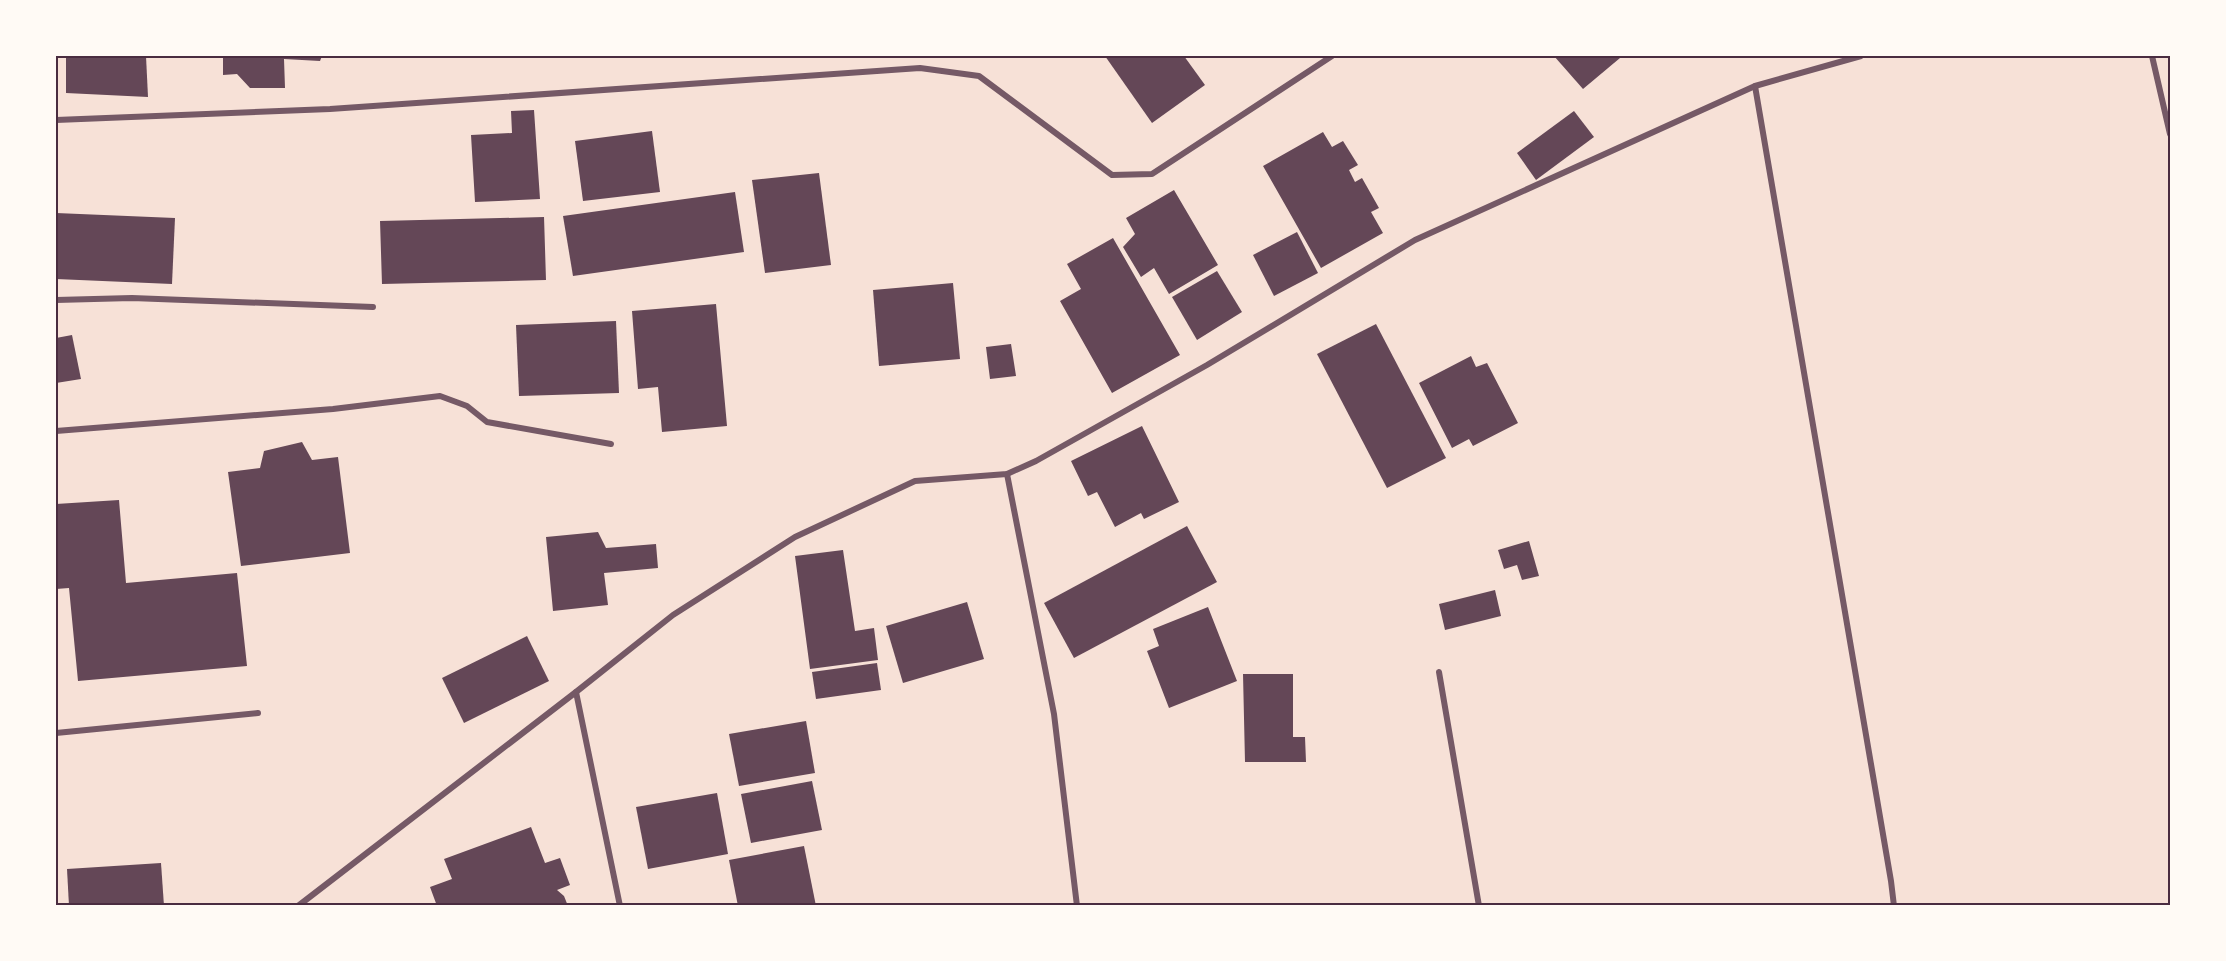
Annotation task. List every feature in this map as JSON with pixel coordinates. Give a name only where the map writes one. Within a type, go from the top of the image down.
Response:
[{"type":"street","points":[[56,120],[330,109],[920,68],[979,76],[1112,174],[1152,174],[1332,56]]},
{"type":"street","points":[[298,906],[673,615],[795,537],[915,481],[1007,474],[1036,461],[1207,365],[1415,240],[1755,86],[1861,56]]},
{"type":"street","points":[[2152,56],[2170,134]]},
{"type":"street","points":[[1755,86],[1892,881],[1894,906]]},
{"type":"street","points":[[56,300],[132,298],[373,307]]},
{"type":"street","points":[[56,431],[322,410],[440,396],[467,406],[487,422],[611,444]]},
{"type":"street","points":[[1007,474],[1054,714],[1077,906]]},
{"type":"street","points":[[1439,672],[1479,906]]},
{"type":"street","points":[[576,692],[620,906]]},
{"type":"street","points":[[56,733],[258,713]]},
{"type":"building","points":[[66,56],[146,56],[148,97],[66,93]]},
{"type":"building","points":[[223,56],[322,56],[320,61],[284,59],[285,88],[250,88],[237,74],[223,75]]},
{"type":"building","points":[[1105,56],[1184,56],[1205,85],[1152,123]]},
{"type":"building","points":[[1554,56],[1617,56],[1620,58],[1583,89]]},
{"type":"building","points":[[534,110],[540,199],[475,202],[471,135],[512,133],[511,111]]},
{"type":"building","points":[[1574,111],[1594,137],[1536,180],[1517,153]]},
{"type":"building","points":[[652,131],[660,192],[583,201],[575,141]]},
{"type":"building","points":[[1323,132],[1332,147],[1343,141],[1358,165],[1349,170],[1355,182],[1362,178],[1379,208],[1371,212],[1383,233],[1321,268],[1263,166]]},
{"type":"building","points":[[819,173],[831,265],[765,273],[752,180]]},
{"type":"building","points":[[1174,190],[1218,265],[1169,294],[1154,268],[1141,277],[1123,247],[1135,234],[1126,218]]},
{"type":"building","points":[[735,192],[744,252],[573,276],[563,216]]},
{"type":"building","points":[[56,213],[175,218],[172,284],[56,279]]},
{"type":"building","points":[[544,217],[546,280],[382,284],[380,221]]},
{"type":"building","points":[[1297,232],[1318,273],[1274,296],[1253,255]]},
{"type":"building","points":[[1113,238],[1180,355],[1112,393],[1060,301],[1081,289],[1067,264]]},
{"type":"building","points":[[1217,271],[1242,312],[1197,340],[1172,297]]},
{"type":"building","points":[[953,283],[960,359],[879,366],[873,290]]},
{"type":"building","points":[[716,304],[727,426],[662,432],[658,387],[638,389],[632,311]]},
{"type":"building","points":[[616,321],[619,393],[519,396],[516,325]]},
{"type":"building","points":[[1376,324],[1446,458],[1387,488],[1317,354]]},
{"type":"building","points":[[72,335],[81,379],[56,383],[56,338]]},
{"type":"building","points":[[1011,344],[1016,376],[990,379],[986,347]]},
{"type":"building","points":[[1471,356],[1476,367],[1487,363],[1518,423],[1473,446],[1469,439],[1452,448],[1419,383]]},
{"type":"building","points":[[1142,426],[1179,502],[1144,519],[1141,513],[1115,527],[1097,492],[1088,496],[1071,461]]},
{"type":"building","points":[[302,442],[312,460],[338,457],[350,553],[241,566],[228,472],[260,468],[264,451]]},
{"type":"building","points":[[119,500],[126,583],[237,573],[247,666],[78,681],[69,588],[56,589],[56,504]]},
{"type":"building","points":[[1187,526],[1217,582],[1074,658],[1044,603]]},
{"type":"building","points":[[598,532],[606,548],[656,544],[658,568],[604,573],[608,605],[553,611],[546,537]]},
{"type":"building","points":[[1529,541],[1539,576],[1522,580],[1517,565],[1504,569],[1498,550]]},
{"type":"building","points":[[843,550],[855,631],[874,628],[878,660],[810,669],[795,556]]},
{"type":"building","points":[[1495,590],[1501,616],[1445,630],[1439,604]]},
{"type":"building","points":[[967,602],[984,659],[903,683],[886,626]]},
{"type":"building","points":[[1208,607],[1237,681],[1169,708],[1147,651],[1159,646],[1153,629]]},
{"type":"building","points":[[527,636],[549,681],[464,723],[442,678]]},
{"type":"building","points":[[877,663],[881,690],[816,699],[812,672]]},
{"type":"building","points":[[1243,674],[1293,674],[1293,737],[1305,737],[1306,762],[1245,762]]},
{"type":"building","points":[[806,721],[815,773],[739,786],[729,734]]},
{"type":"building","points":[[812,781],[822,830],[751,843],[741,794]]},
{"type":"building","points":[[717,793],[728,854],[648,869],[636,807]]},
{"type":"building","points":[[531,827],[545,863],[560,858],[570,885],[557,890],[564,896],[568,906],[437,906],[430,887],[452,879],[444,859]]},
{"type":"building","points":[[804,846],[816,906],[738,906],[729,860]]},
{"type":"building","points":[[161,863],[164,906],[69,906],[67,869]]}]
